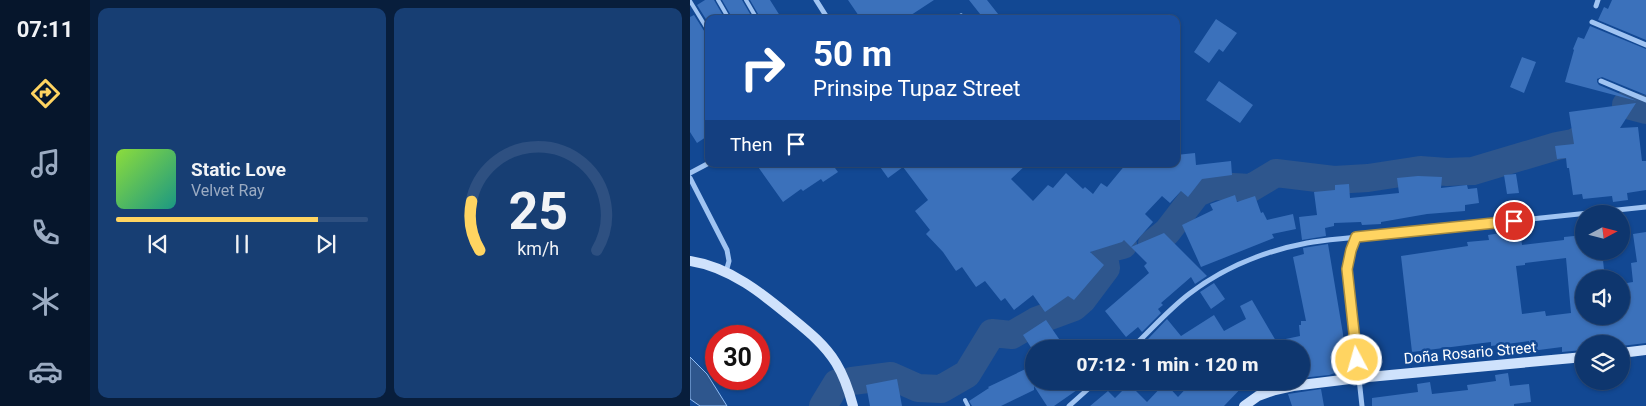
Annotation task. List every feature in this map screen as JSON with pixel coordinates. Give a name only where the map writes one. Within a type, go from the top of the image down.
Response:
[{"type":"street","points":[[816,0],[825,15]]},
{"type":"street","points":[[1592,22],[1646,45]]},
{"type":"street","points":[[1600,81],[1646,100]]},
{"type":"street","points":[[690,173],[705,164]]},
{"type":"street","points":[[690,178],[727,250],[729,261],[726,272]]},
{"type":"street","points":[[1140,340],[1188,296],[1221,273],[1285,248],[1356,237],[1646,207]]},
{"type":"street","points":[[1356,237],[1347,269],[1362,406]]},
{"type":"street","points":[[690,261],[702,263],[726,272],[766,296],[814,336],[836,362],[849,390],[853,406]]},
{"type":"street","points":[[1630,352],[1646,350]]},
{"type":"street","name":"Doña Rosario Street","points":[[1244,406],[1258,396],[1275,390],[1358,378],[1575,358]]},
{"type":"street","points":[[1068,406],[1087,390]]},
{"type":"lane","points":[[718,0],[727,15]]},
{"type":"lane","points":[[746,0],[755,15]]},
{"type":"lane","points":[[690,1],[705,25]]},
{"type":"lane","points":[[965,400],[968,406]]},
{"type":"water","points":[[690,357],[705,372],[705,390],[717,390],[727,406],[700,406],[690,399]]},
{"type":"building","points":[[705,0],[714,0],[723,15],[705,15],[705,18],[697,5]]},
{"type":"building","points":[[722,0],[742,0],[751,15],[731,15]]},
{"type":"building","points":[[750,0],[770,0],[779,15],[759,15]]},
{"type":"building","points":[[848,0],[934,0],[911,15],[858,15]]},
{"type":"building","points":[[969,0],[987,0],[999,15],[981,15]]},
{"type":"building","points":[[1612,0],[1646,0],[1646,40],[1598,20],[1604,7],[1608,9]]},
{"type":"building","points":[[694,15],[705,32],[705,138],[697,143],[690,132],[690,17]]},
{"type":"building","points":[[1216,19],[1237,33],[1223,52],[1219,49],[1209,63],[1194,52]]},
{"type":"building","points":[[1590,26],[1646,49],[1646,95],[1602,77],[1597,79],[1599,85],[1637,101],[1565,82],[1578,37],[1584,39]]},
{"type":"building","points":[[1522,57],[1536,62],[1524,93],[1510,87]]},
{"type":"building","points":[[1219,81],[1253,105],[1240,123],[1206,100]]},
{"type":"building","points":[[1636,103],[1620,128],[1638,127],[1642,161],[1646,161],[1646,190],[1627,193],[1628,200],[1613,202],[1612,196],[1583,199],[1582,194],[1573,195],[1566,158],[1557,159],[1555,146],[1574,144],[1569,112]]},
{"type":"building","points":[[1195,153],[1196,165],[1231,161],[1232,175],[1202,179],[1188,197],[1181,191],[1170,203],[1162,196],[1145,214],[1153,222],[1131,247],[1124,240],[1090,252],[1104,265],[1074,300],[1068,296],[1045,312],[1033,295],[1014,310],[1005,298],[1001,301],[985,281],[976,287],[962,267],[956,271],[943,252],[926,234],[930,230],[915,211],[928,200],[903,167],[1024,167],[1011,179],[1033,201],[1048,185],[1053,188],[1066,173],[1083,189],[1085,187],[1093,194],[1101,183],[1107,187],[1124,167],[1180,167],[1180,155]]},
{"type":"building","points":[[758,167],[834,167],[838,172],[823,182],[821,179],[803,191],[801,189],[783,202]]},
{"type":"building","points":[[880,167],[903,167],[888,178]]},
{"type":"building","points":[[1516,174],[1519,193],[1507,194],[1504,175]]},
{"type":"building","points":[[1418,176],[1442,177],[1441,188],[1467,185],[1468,189],[1477,188],[1479,203],[1465,205],[1465,211],[1427,214],[1381,222],[1381,224],[1362,225],[1361,222],[1334,223],[1334,226],[1325,228],[1326,236],[1302,240],[1299,217],[1317,215],[1314,192],[1335,190],[1335,185],[1349,184],[1350,198],[1399,193],[1397,178]]},
{"type":"building","points":[[1235,195],[1237,202],[1255,196],[1261,213],[1263,212],[1267,220],[1293,214],[1296,229],[1272,234],[1274,238],[1201,267],[1182,225],[1213,210],[1210,204]]},
{"type":"building","points":[[1520,230],[1522,245],[1564,240],[1564,237],[1575,236],[1575,260],[1603,260],[1604,270],[1575,270],[1575,325],[1630,325],[1630,282],[1633,282],[1631,263],[1637,262],[1633,234],[1646,232],[1646,343],[1630,345],[1630,335],[1575,335],[1575,351],[1562,352],[1562,347],[1531,351],[1529,341],[1491,346],[1491,342],[1412,352],[1401,256],[1468,246],[1467,242],[1489,240],[1488,235]],"holes":[[[1566,258],[1571,313],[1546,316],[1545,311],[1522,314],[1516,266],[1525,265],[1525,263]]]},
{"type":"building","points":[[1164,233],[1207,276],[1195,284],[1191,277],[1161,303],[1163,305],[1158,309],[1161,313],[1142,332],[1138,327],[1126,337],[1105,311],[1149,273],[1144,266],[1147,263],[1131,247]]},
{"type":"building","points":[[1328,244],[1343,334],[1346,368],[1334,370],[1335,373],[1329,375],[1310,377],[1310,340],[1281,340],[1300,336],[1299,325],[1301,325],[1301,321],[1306,321],[1293,257],[1304,254],[1303,248]]},
{"type":"building","points":[[1214,283],[1225,299],[1211,309],[1200,292]]},
{"type":"building","points":[[1252,300],[1275,340],[1148,339],[1167,319],[1181,336],[1214,315],[1224,331],[1246,319],[1240,306]]},
{"type":"building","points":[[1046,320],[1060,340],[1026,340],[1023,335]]},
{"type":"building","points":[[1025,369],[1025,390],[1034,390],[1001,406],[972,406],[969,401],[988,387]]},
{"type":"building","points":[[1508,373],[1510,386],[1529,384],[1531,402],[1514,404],[1514,406],[1372,406],[1372,398],[1418,392],[1417,384],[1430,382],[1432,394],[1468,390],[1467,385],[1496,381],[1495,375]]},
{"type":"building","points":[[897,379],[902,406],[870,406],[866,385]]},
{"type":"building","points":[[1321,389],[1324,406],[1292,406],[1288,394]]},
{"type":"building","points":[[1037,390],[1077,390],[1054,406],[1047,406]]},
{"type":"building","points":[[1123,390],[1135,390],[1147,402],[1158,390],[1172,390],[1178,397],[1185,390],[1239,390],[1224,406],[1090,406],[1108,391],[1115,398]]},
{"type":"waterway","points":[[1626,105],[1646,110]]},
{"type":"waterway","points":[[1152,244],[1167,232],[1197,193],[1214,186],[1251,188],[1276,173],[1334,180],[1368,178],[1420,170],[1473,171],[1573,143],[1600,125]]},
{"type":"waterway","points":[[852,381],[891,376],[918,388],[941,389],[967,374],[992,333],[1012,335],[1036,321],[1074,307],[1082,300],[1106,268],[1104,257],[1111,248],[1123,245]]},
{"type":"waterway","points":[[823,406],[837,383]]},
{"type":"route","points":[[1357,360],[1347,269],[1356,237],[1514,221]]}]
